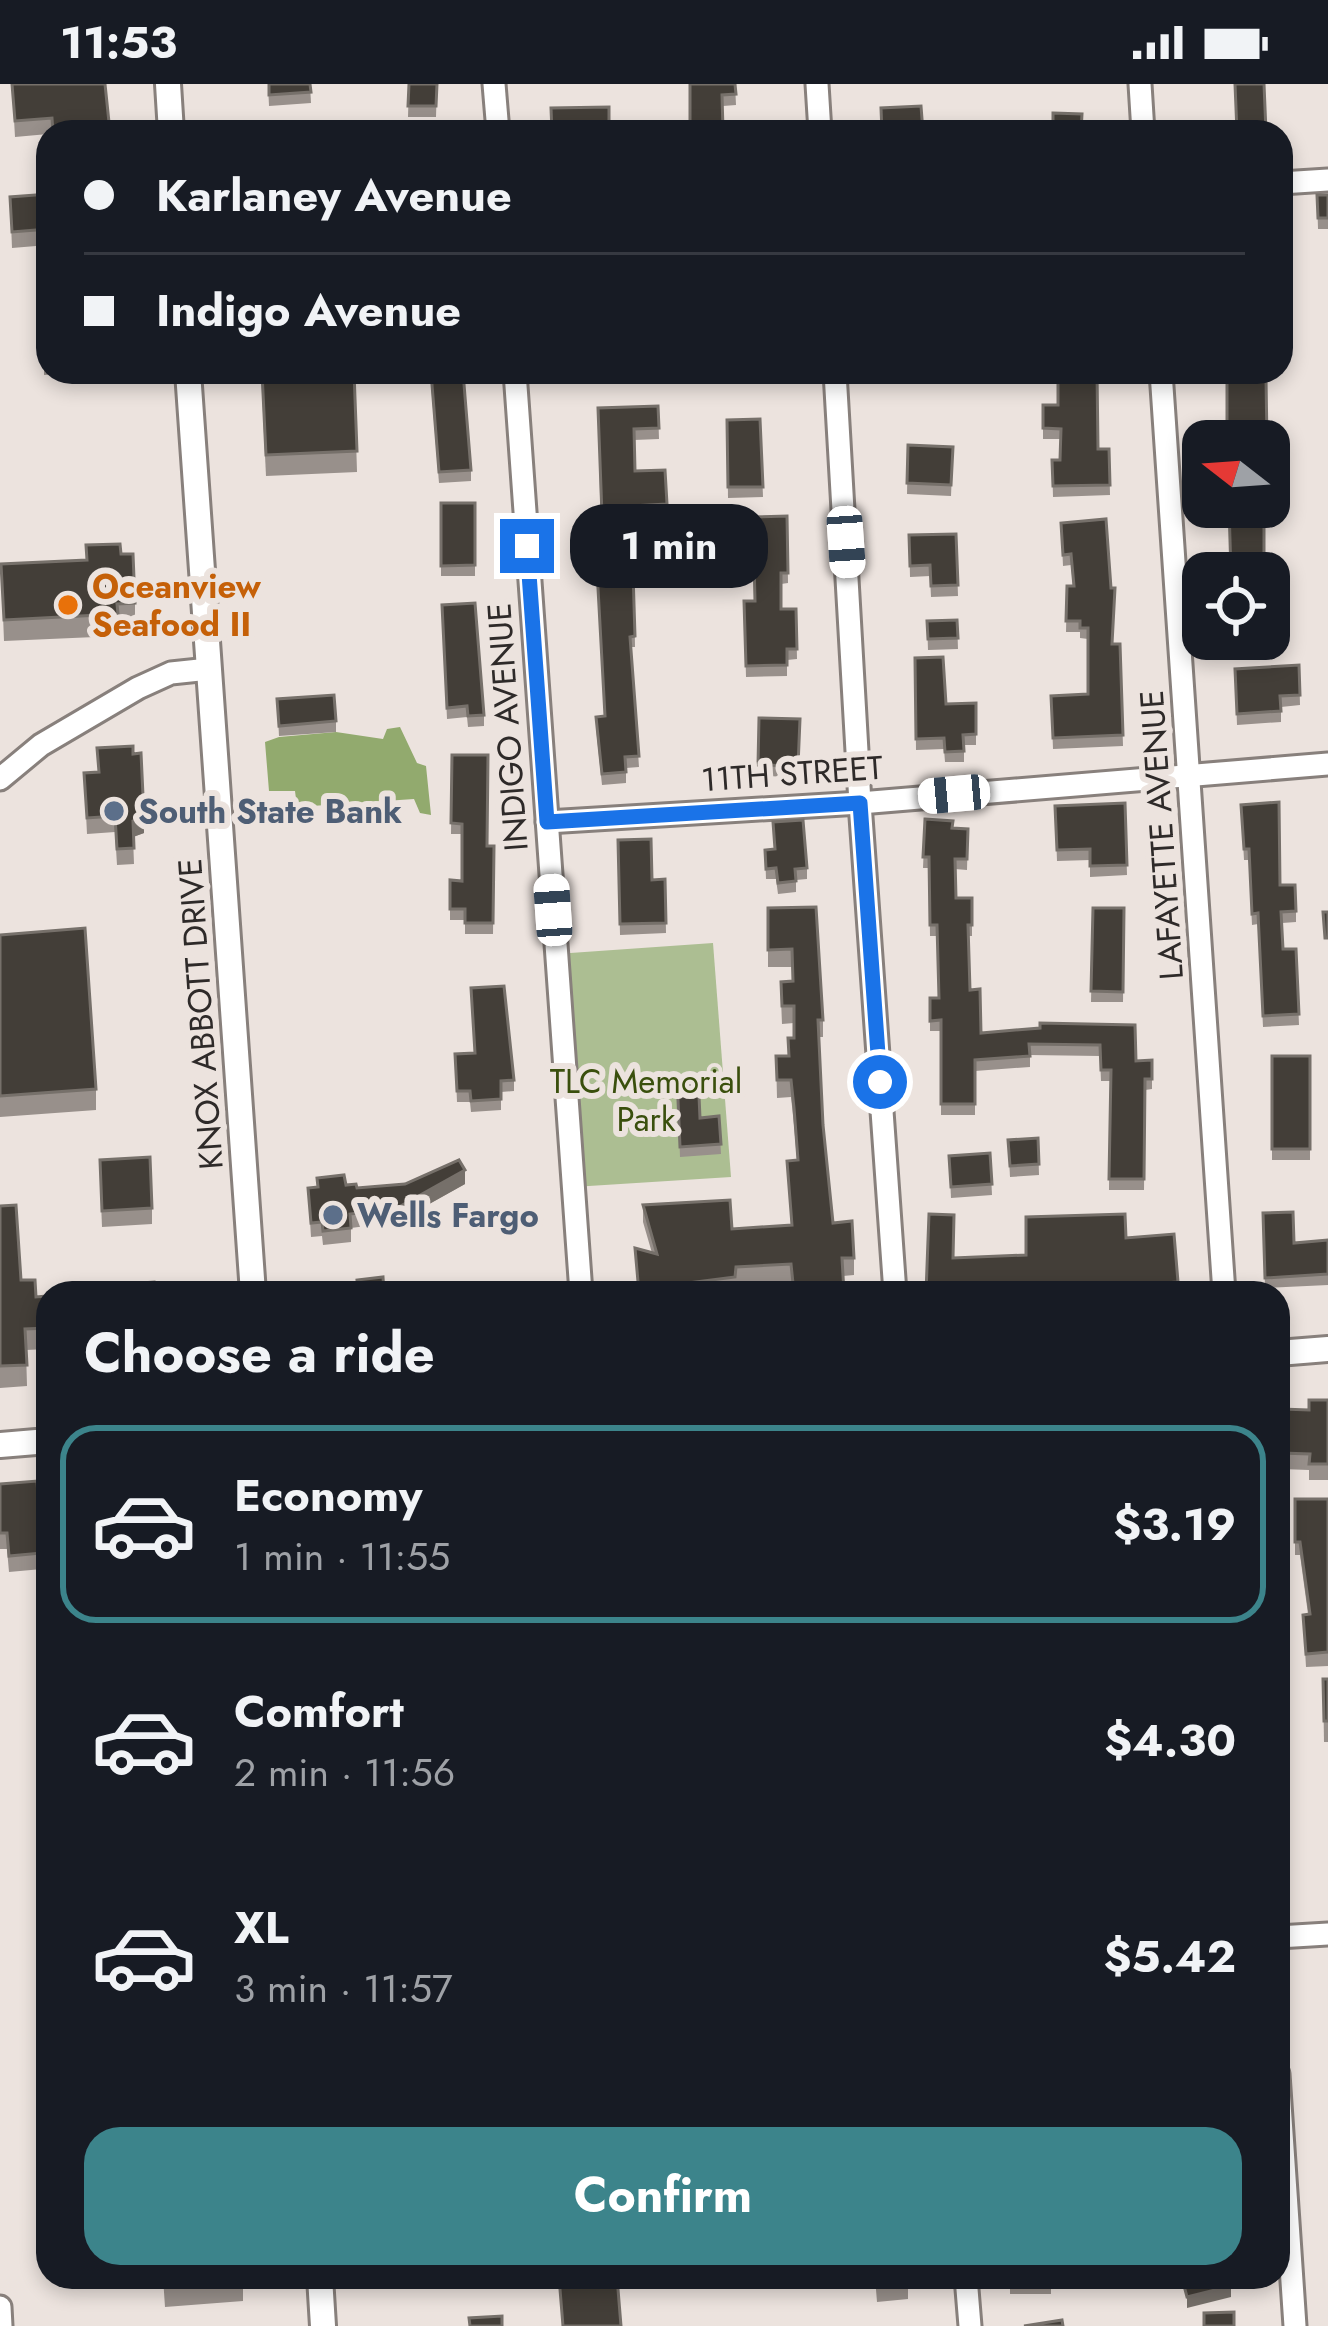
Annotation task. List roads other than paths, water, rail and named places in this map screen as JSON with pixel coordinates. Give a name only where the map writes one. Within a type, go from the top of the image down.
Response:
[{"type":"main road","points":[[168,84],[170,120]]},
{"type":"main road","name":"KNOX ABBOTT DRIVE","points":[[189,384],[252,1281]]},
{"type":"main road","points":[[1290,1352],[1328,1349]]},
{"type":"main road","points":[[0,1445],[36,1442]]},
{"type":"main road","points":[[321,2289],[323,2326]]},
{"type":"street","points":[[494,84],[496,120]]},
{"type":"street","points":[[818,84],[820,120]]},
{"type":"street","points":[[1140,84],[1142,120]]},
{"type":"street","points":[[1293,182],[1328,180]]},
{"type":"street","name":"INDIGO AVENUE","points":[[515,384],[580,1281]]},
{"type":"street","points":[[837,384],[894,1281]]},
{"type":"street","name":"LAFAYETTE AVENUE","points":[[1162,384],[1223,1281]]},
{"type":"street","points":[[0,779],[41,745],[138,688],[171,673],[209,668]]},
{"type":"street","name":"11TH STREET","points":[[547,822],[860,803],[1328,764]]},
{"type":"street","points":[[1290,1936],[1328,1934]]},
{"type":"street","points":[[1290,2252],[1295,2326]]},
{"type":"street","points":[[967,2289],[970,2326]]},
{"type":"street","points":[[0,2308],[2,2326]]},
{"type":"place","name":"Oceanview Seafood II","points":[[68,605]]},
{"type":"place","name":"South State Bank","points":[[114,811]]},
{"type":"place","name":"Wells Fargo","points":[[333,1215]]},
{"type":"park label","name":"TLC Memorial Park","points":[[646,1100]]}]
